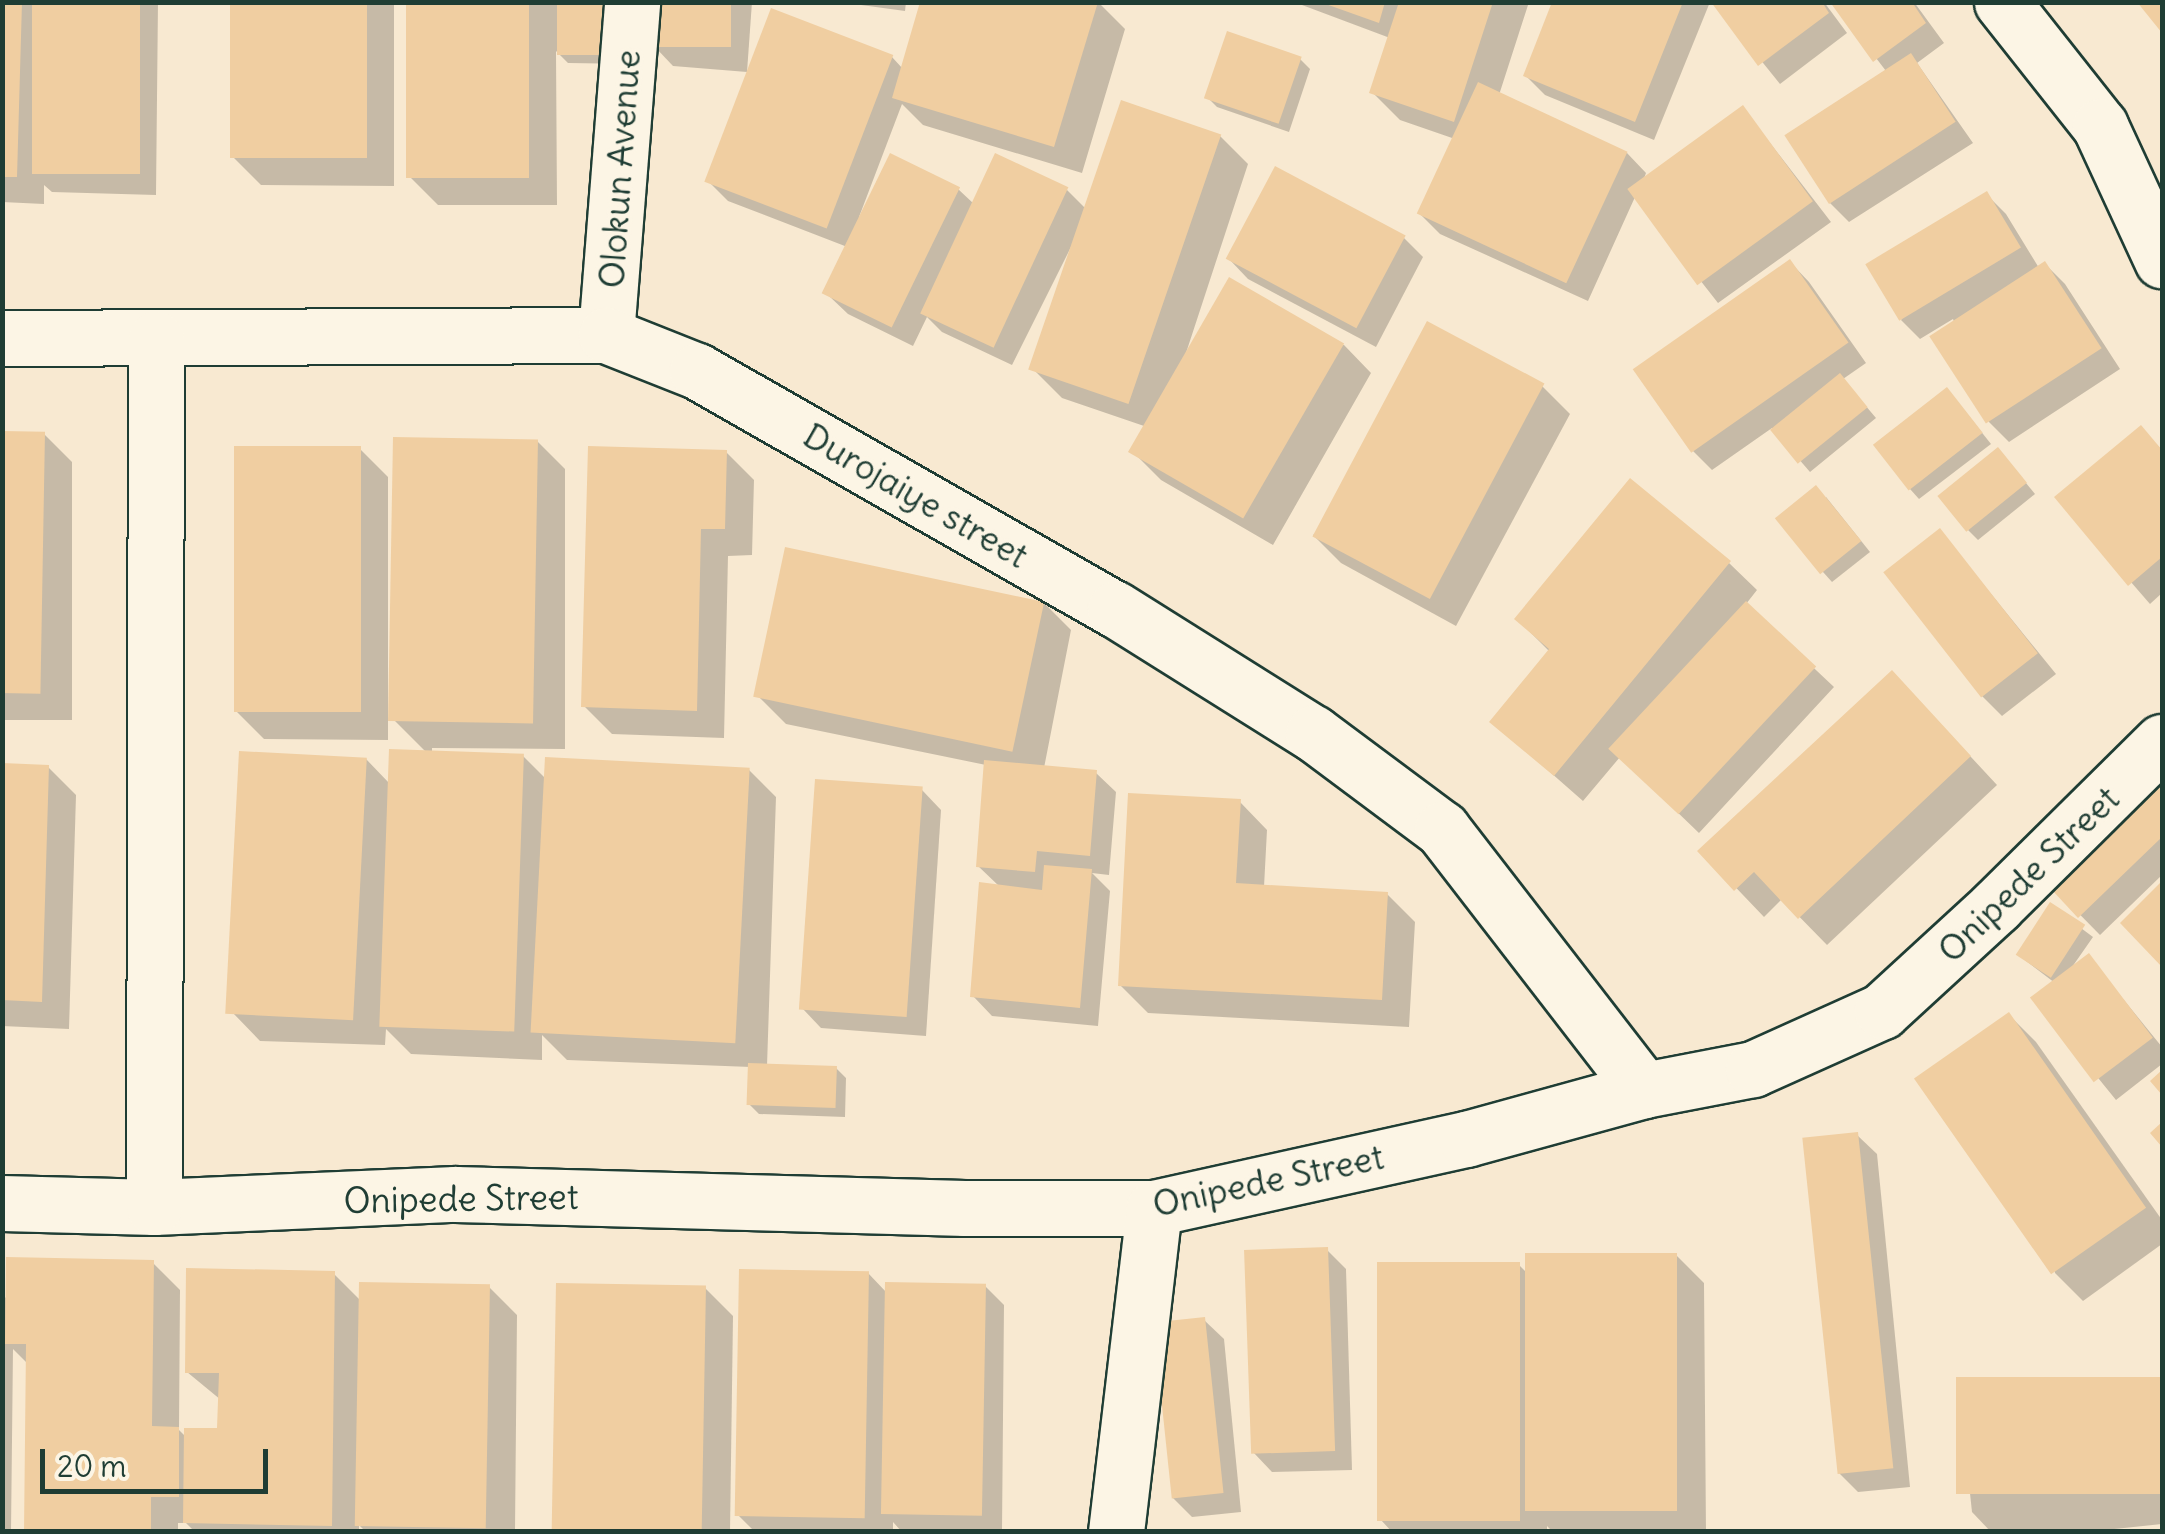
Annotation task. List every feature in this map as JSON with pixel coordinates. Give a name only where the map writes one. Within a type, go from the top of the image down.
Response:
[{"type":"street","name":"Olokun Avenue","points":[[606,335],[632,2]]},
{"type":"street","points":[[2002,2],[2100,126],[2160,249]]},
{"type":"street","name":"Durojaiye street","points":[[2,338],[606,335],[698,371],[1115,609],[1313,733],[1442,830],[1644,1090]]},
{"type":"street","points":[[154,1207],[156,339]]},
{"type":"street","name":"Onipede Street","points":[[2,1203],[154,1207],[455,1194],[965,1208],[1154,1208],[1466,1139],[1644,1090],[1754,1069],[1882,1011],[1996,906],[2162,742]]},
{"type":"street","points":[[1116,1532],[1154,1208]]},
{"type":"building","points":[[2,2],[22,2],[17,177],[2,177]]},
{"type":"building","points":[[32,2],[140,2],[140,174],[32,174]]},
{"type":"building","points":[[230,2],[367,2],[367,158],[230,158]]},
{"type":"building","points":[[406,2],[529,2],[529,178],[406,178]]},
{"type":"building","points":[[557,2],[623,2],[623,55],[557,55]]},
{"type":"building","points":[[654,2],[731,2],[731,47],[654,47]]},
{"type":"building","points":[[920,2],[1098,2],[1054,147],[892,98]]},
{"type":"building","points":[[1320,2],[1385,2],[1379,23]]},
{"type":"building","points":[[1399,2],[1493,2],[1454,122],[1369,93]]},
{"type":"building","points":[[1552,2],[1683,2],[1635,122],[1523,76]]},
{"type":"building","points":[[1711,2],[1822,2],[1829,13],[1758,66]]},
{"type":"building","points":[[1830,2],[1912,2],[1926,23],[1873,62]]},
{"type":"building","points":[[2137,2],[2162,2],[2162,33]]},
{"type":"building","points":[[771,8],[893,55],[827,229],[704,182]]},
{"type":"building","points":[[1227,31],[1302,57],[1279,124],[1204,98]]},
{"type":"building","points":[[1911,53],[1956,122],[1829,204],[1784,135]]},
{"type":"building","points":[[1478,82],[1628,152],[1566,283],[1417,213]]},
{"type":"building","points":[[1121,100],[1221,135],[1128,404],[1028,369]]},
{"type":"building","points":[[1743,105],[1813,201],[1697,285],[1627,189]]},
{"type":"building","points":[[890,153],[960,187],[892,327],[822,293]]},
{"type":"building","points":[[995,153],[1068,187],[994,348],[920,313]]},
{"type":"building","points":[[1275,166],[1406,235],[1356,328],[1226,259]]},
{"type":"building","points":[[1987,191],[2021,248],[1899,321],[1865,264]]},
{"type":"building","points":[[1790,259],[1849,343],[1691,453],[1633,369]]},
{"type":"building","points":[[2045,261],[2102,348],[1986,423],[1929,336]]},
{"type":"building","points":[[1229,277],[1344,344],[1243,518],[1128,452]]},
{"type":"building","points":[[1427,321],[1544,383],[1430,599],[1312,536]]},
{"type":"building","points":[[1840,373],[1868,407],[1798,464],[1770,430]]},
{"type":"building","points":[[1947,387],[1983,433],[1909,491],[1873,445]]},
{"type":"building","points":[[2141,425],[2162,450],[2162,557],[2128,586],[2054,497]]},
{"type":"building","points":[[2,431],[45,432],[40,694],[2,693]]},
{"type":"building","points":[[393,437],[538,440],[533,723],[388,721]]},
{"type":"building","points":[[234,446],[361,446],[361,712],[234,712]]},
{"type":"building","points":[[588,446],[727,450],[725,529],[701,529],[697,711],[581,707]]},
{"type":"building","points":[[1998,447],[2027,483],[1966,532],[1937,496]]},
{"type":"building","points":[[1630,478],[1731,561],[1554,776],[1489,722],[1549,649],[1514,619]]},
{"type":"building","points":[[1816,485],[1861,541],[1820,574],[1775,518]]},
{"type":"building","points":[[1940,528],[2038,653],[1981,698],[1883,572]]},
{"type":"building","points":[[785,547],[1044,602],[1012,752],[753,697]]},
{"type":"building","points":[[1746,601],[1816,666],[1678,814],[1608,749]]},
{"type":"building","points":[[1892,670],[1971,756],[1798,919],[1754,872],[1734,891],[1697,851]]},
{"type":"building","points":[[389,749],[524,754],[514,1032],[379,1027]]},
{"type":"building","points":[[239,751],[367,758],[353,1020],[225,1014]]},
{"type":"building","points":[[545,757],[750,768],[735,1043],[531,1033]]},
{"type":"building","points":[[2162,758],[2162,837],[2078,918],[2039,876]]},
{"type":"building","points":[[984,760],[1097,770],[1090,856],[1037,851],[1035,872],[976,867]]},
{"type":"building","points":[[2,763],[49,765],[42,1002],[2,1000]]},
{"type":"building","points":[[815,779],[923,787],[907,1017],[799,1009]]},
{"type":"building","points":[[1128,793],[1241,799],[1236,883],[1388,892],[1382,1000],[1118,986]]},
{"type":"building","points":[[1044,865],[1092,869],[1080,1008],[970,997],[979,882],[1042,890]]},
{"type":"building","points":[[2162,881],[2162,967],[2120,923]]},
{"type":"building","points":[[2050,902],[2085,925],[2051,978],[2016,955]]},
{"type":"building","points":[[2089,953],[2153,1038],[2094,1082],[2030,998]]},
{"type":"building","points":[[2009,1012],[2146,1208],[2051,1274],[1914,1079]]},
{"type":"building","points":[[748,1063],[837,1066],[835,1108],[747,1105]]},
{"type":"building","points":[[2162,1070],[2162,1095],[2150,1081]]},
{"type":"building","points":[[2162,1122],[2162,1147],[2150,1133]]},
{"type":"building","points":[[1858,1132],[1893,1468],[1838,1474],[1802,1138]]},
{"type":"building","points":[[1328,1247],[1335,1451],[1251,1454],[1244,1250]]},
{"type":"building","points":[[1525,1253],[1677,1253],[1677,1511],[1525,1511]]},
{"type":"building","points":[[6,1257],[154,1260],[152,1426],[179,1427],[179,1497],[151,1497],[151,1532],[24,1532],[26,1344],[5,1344]]},
{"type":"building","points":[[1377,1262],[1520,1262],[1520,1521],[1377,1521]]},
{"type":"building","points":[[186,1268],[335,1271],[332,1526],[183,1523],[184,1428],[217,1428],[219,1373],[185,1373]]},
{"type":"building","points":[[739,1269],[869,1271],[865,1518],[735,1516]]},
{"type":"building","points":[[359,1282],[490,1284],[486,1528],[355,1526]]},
{"type":"building","points":[[885,1282],[986,1284],[982,1516],[881,1514]]},
{"type":"building","points":[[556,1283],[706,1286],[702,1532],[552,1532]]},
{"type":"building","points":[[1205,1317],[1224,1493],[1172,1498],[1153,1322]]},
{"type":"building","points":[[1956,1377],[2162,1377],[2162,1494],[1956,1494]]}]
